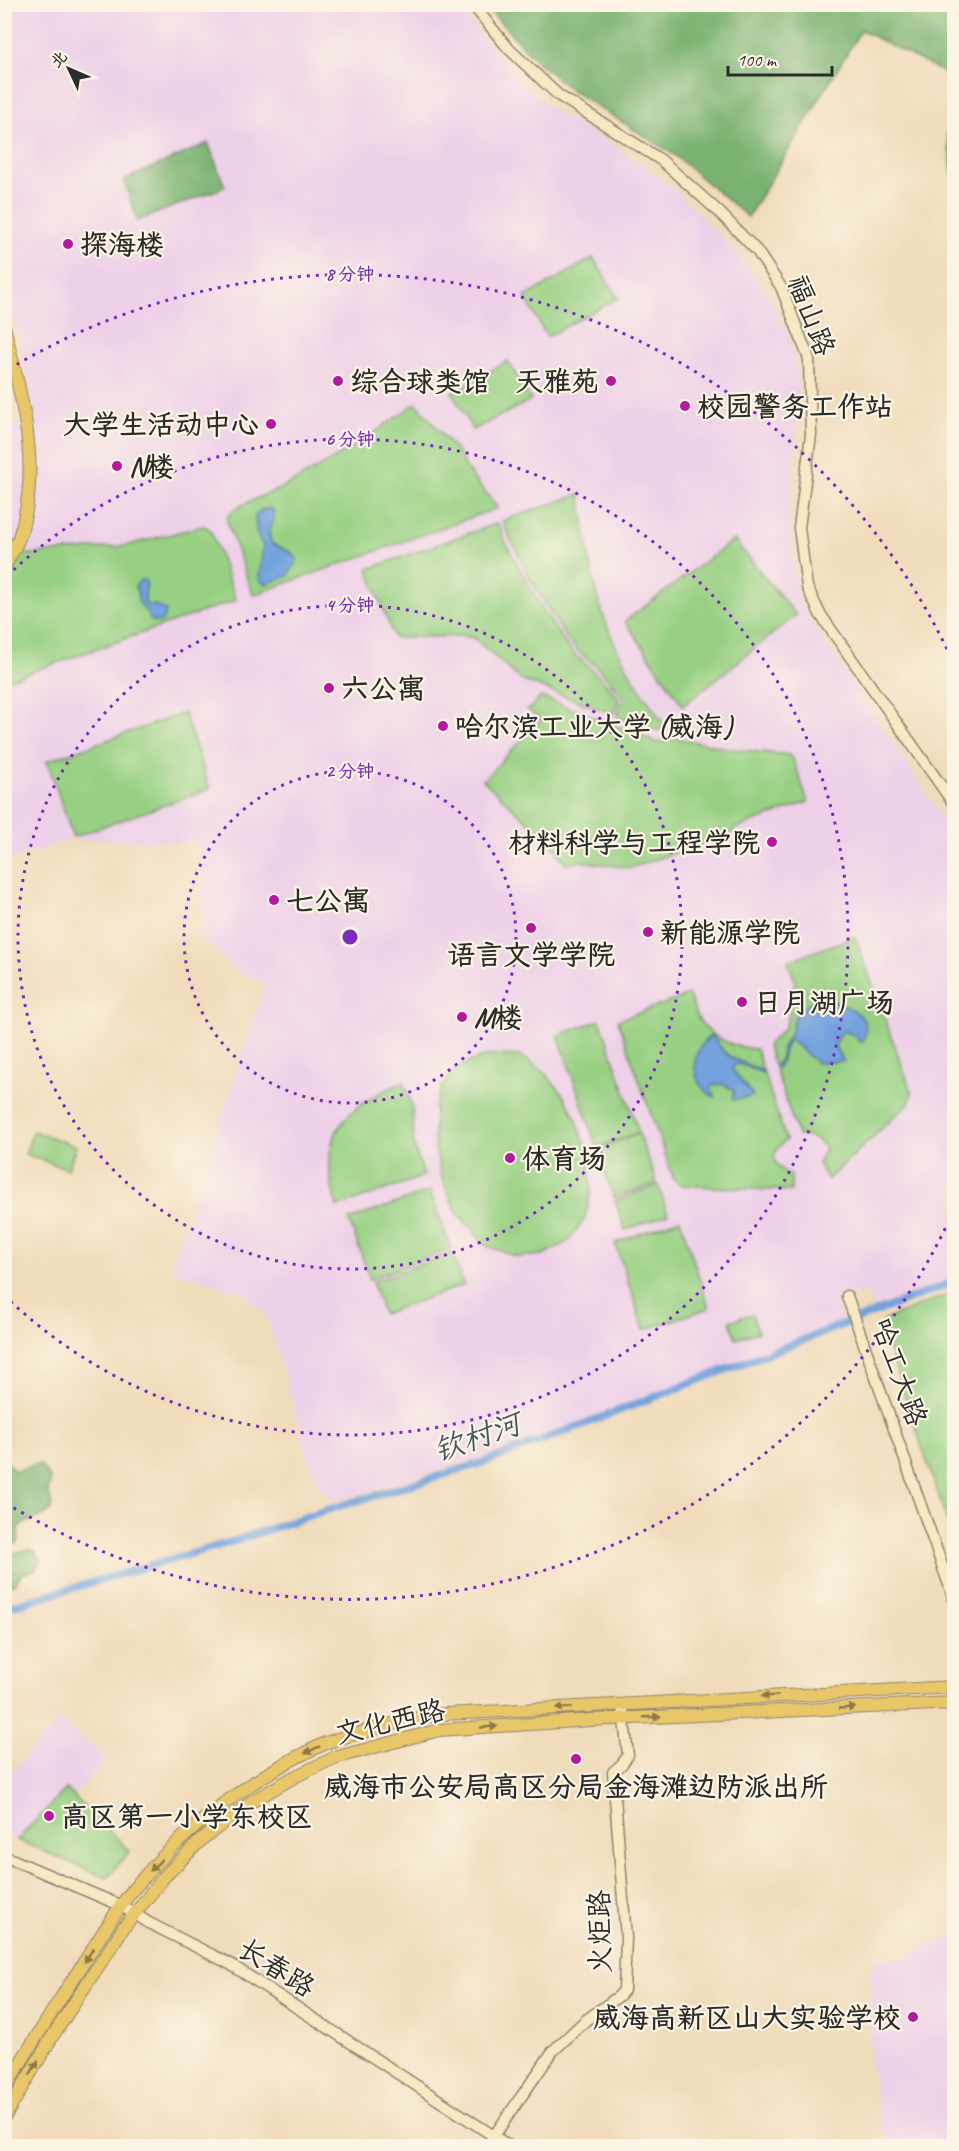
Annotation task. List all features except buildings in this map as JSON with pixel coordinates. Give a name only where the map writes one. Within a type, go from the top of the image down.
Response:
[{"type":"main road","name":"福山路","points":[[472,4],[509,49],[558,95],[660,160],[719,212],[757,251],[781,287],[809,359],[811,435],[799,528],[807,587],[820,614],[954,804]]},
{"type":"main road","points":[[4,326],[26,419],[31,464],[28,496],[18,539],[4,567]]},
{"type":"main road","name":"哈工大路","points":[[847,1296],[954,1599]]},
{"type":"main road","name":"文化西路","points":[[4,2090],[40,2029],[122,1906],[153,1867],[196,1827],[239,1794],[285,1763],[328,1742],[392,1724],[436,1715],[954,1687]]},
{"type":"main road","name":"文化西路","points":[[4,2118],[52,2037],[134,1914],[164,1877],[204,1838],[251,1802],[294,1777],[334,1758],[439,1730],[624,1718],[954,1703]]},
{"type":"main road","name":"火炬路","points":[[487,2146],[553,2051],[586,2020],[620,1996],[624,1990],[626,1938],[613,1772],[628,1755],[623,1705]]},
{"type":"main road","name":"长春路","points":[[4,1856],[122,1906],[230,1964],[508,2146]]},
{"type":"shaded area","name":"哈尔滨工业大学 (威海)","points":[[107,4],[147,10],[175,4],[450,4],[458,9],[528,89],[563,117],[603,139],[647,168],[677,192],[733,248],[754,274],[773,303],[785,328],[794,355],[799,385],[798,422],[789,513],[796,585],[801,602],[809,619],[954,834],[954,1278],[874,1308],[866,1291],[836,1302],[842,1322],[497,1453],[335,1501],[322,1491],[313,1475],[283,1369],[266,1316],[260,1307],[243,1293],[171,1270],[266,983],[239,973],[206,941],[203,934],[201,859],[198,843],[70,839],[5,862],[4,586],[21,555],[5,558],[5,425],[35,421],[24,359],[5,281],[5,5]]},
{"type":"shaded area","name":"高区第一小学东校区","points":[[59,1718],[107,1759],[73,1795],[130,1851],[107,1878],[5,1836],[5,1780]]},
{"type":"shaded area","name":"威海高新区山大实验学校","points":[[954,1939],[954,2146],[892,2146],[881,2127],[870,2063],[871,1970],[880,1958],[903,1958],[939,1940]]},
{"type":"green space","points":[[484,5],[954,5],[954,78],[861,30],[748,217],[673,154],[571,90],[537,62]]},
{"type":"green space","points":[[954,119],[954,185],[947,133]]},
{"type":"green space","points":[[208,143],[225,187],[137,221],[124,180]]},
{"type":"green space","points":[[593,258],[618,298],[547,337],[525,297]]},
{"type":"green space","points":[[508,361],[531,400],[473,430],[452,392]]},
{"type":"green space","points":[[416,403],[458,453],[468,471],[498,508],[253,595],[228,524],[227,519],[230,513],[244,504],[282,488],[322,465]]},
{"type":"green space","points":[[580,494],[592,571],[604,617],[622,659],[663,722],[663,729],[646,728],[617,716],[623,697],[598,668],[575,649],[563,633],[529,577],[502,521]]},
{"type":"green space","points":[[498,523],[531,589],[556,630],[573,653],[619,698],[613,714],[521,680],[474,638],[463,636],[394,638],[368,569]]},
{"type":"green space","points":[[203,526],[211,531],[236,600],[8,680],[4,669],[4,586],[21,555],[124,546]]},
{"type":"green space","points":[[734,540],[796,615],[683,706],[625,621]]},
{"type":"green space","points":[[541,697],[657,743],[676,738],[732,749],[789,755],[793,759],[808,802],[734,829],[734,832],[725,836],[630,868],[580,861],[567,865],[554,846],[483,780],[541,720],[528,710]]},
{"type":"green space","points":[[184,713],[210,789],[73,837],[47,761]]},
{"type":"green space","points":[[855,937],[912,1093],[909,1103],[828,1179],[818,1164],[825,1149],[813,1138],[798,1136],[767,1045],[784,1029],[791,1009],[795,981],[788,961]]},
{"type":"green space","points":[[689,995],[698,1018],[716,1037],[731,1044],[756,1049],[786,1140],[777,1150],[776,1164],[791,1175],[791,1191],[681,1185],[674,1180],[618,1020]]},
{"type":"green space","points":[[600,1020],[639,1132],[597,1147],[558,1035]]},
{"type":"green space","points":[[493,1055],[522,1056],[544,1072],[562,1093],[576,1118],[589,1157],[591,1191],[585,1218],[569,1241],[543,1255],[517,1257],[485,1245],[456,1211],[440,1173],[434,1139],[435,1107],[442,1087],[455,1070],[476,1059]]},
{"type":"green space","points":[[404,1082],[412,1107],[414,1146],[424,1176],[337,1207],[331,1182],[330,1161],[332,1143],[339,1128],[349,1115],[364,1103]]},
{"type":"green space","points":[[33,1131],[76,1146],[68,1169],[25,1154]]},
{"type":"green space","points":[[639,1134],[657,1183],[614,1198],[597,1149]]},
{"type":"green space","points":[[658,1185],[668,1214],[625,1230],[615,1201]]},
{"type":"green space","points":[[430,1191],[451,1249],[370,1279],[349,1220]]},
{"type":"green space","points":[[680,1219],[709,1308],[644,1330],[615,1243]]},
{"type":"green space","points":[[452,1253],[464,1285],[383,1314],[372,1282]]},
{"type":"green space","points":[[954,1292],[954,1541],[883,1332],[884,1320]]},
{"type":"green space","points":[[752,1314],[758,1332],[736,1339],[730,1321]]},
{"type":"green space","points":[[4,1457],[14,1471],[41,1465],[51,1480],[48,1492],[52,1504],[50,1512],[21,1525],[18,1528],[19,1541],[16,1544],[5,1537]]},
{"type":"green space","points":[[28,1549],[33,1550],[41,1561],[35,1570],[22,1574],[15,1584],[6,1585],[5,1556]]},
{"type":"green space","points":[[66,1789],[130,1851],[107,1878],[17,1840]]},
{"type":"water","points":[[272,509],[274,516],[269,533],[271,543],[294,554],[297,560],[288,576],[266,584],[259,578],[263,546],[257,535],[255,516],[261,510]]},
{"type":"water","points":[[140,580],[145,580],[147,585],[145,603],[149,606],[156,605],[166,611],[164,619],[160,622],[152,621],[139,603],[135,587]]},
{"type":"water","points":[[827,999],[850,1008],[862,1018],[866,1032],[863,1042],[859,1042],[856,1036],[844,1031],[838,1036],[835,1047],[844,1061],[817,1063],[790,1040],[786,1044],[781,1061],[777,1068],[776,1064],[781,1058],[782,1047],[790,1034],[795,1016],[809,1003]]},
{"type":"water","points":[[712,1035],[723,1051],[732,1058],[763,1071],[763,1073],[738,1064],[732,1067],[753,1096],[733,1100],[734,1091],[719,1084],[711,1088],[714,1097],[700,1084],[696,1076],[696,1058],[704,1041]]},
{"type":"waterway","name":"钦村河","points":[[4,1608],[228,1543],[317,1513],[485,1462],[954,1282]]},
{"type":"place","name":"探海楼","points":[[68,244]]},
{"type":"place","name":"综合球类馆","points":[[338,381]]},
{"type":"place","name":"天雅苑","points":[[611,381]]},
{"type":"place","name":"校园警务工作站","points":[[685,406]]},
{"type":"place","name":"大学生活动中心","points":[[271,424]]},
{"type":"place","name":"N楼","points":[[117,466]]},
{"type":"place","name":"六公寓","points":[[329,688]]},
{"type":"place","name":"哈尔滨工业大学 (威海)","points":[[443,726]]},
{"type":"place","name":"材料科学与工程学院","points":[[772,842]]},
{"type":"place","name":"七公寓","points":[[274,900]]},
{"type":"place","name":"语言文学学院","points":[[531,928]]},
{"type":"place","name":"新能源学院","points":[[648,932]]},
{"type":"place","name":"日月湖广场","points":[[742,1002]]},
{"type":"place","name":"M楼","points":[[462,1017]]},
{"type":"place","name":"体育场","points":[[510,1158]]},
{"type":"place","name":"威海市公安局高区分局金海滩边防派出所","points":[[576,1759]]},
{"type":"place","name":"高区第一小学东校区","points":[[49,1816]]},
{"type":"place","name":"威海高新区山大实验学校","points":[[913,2017]]}]
